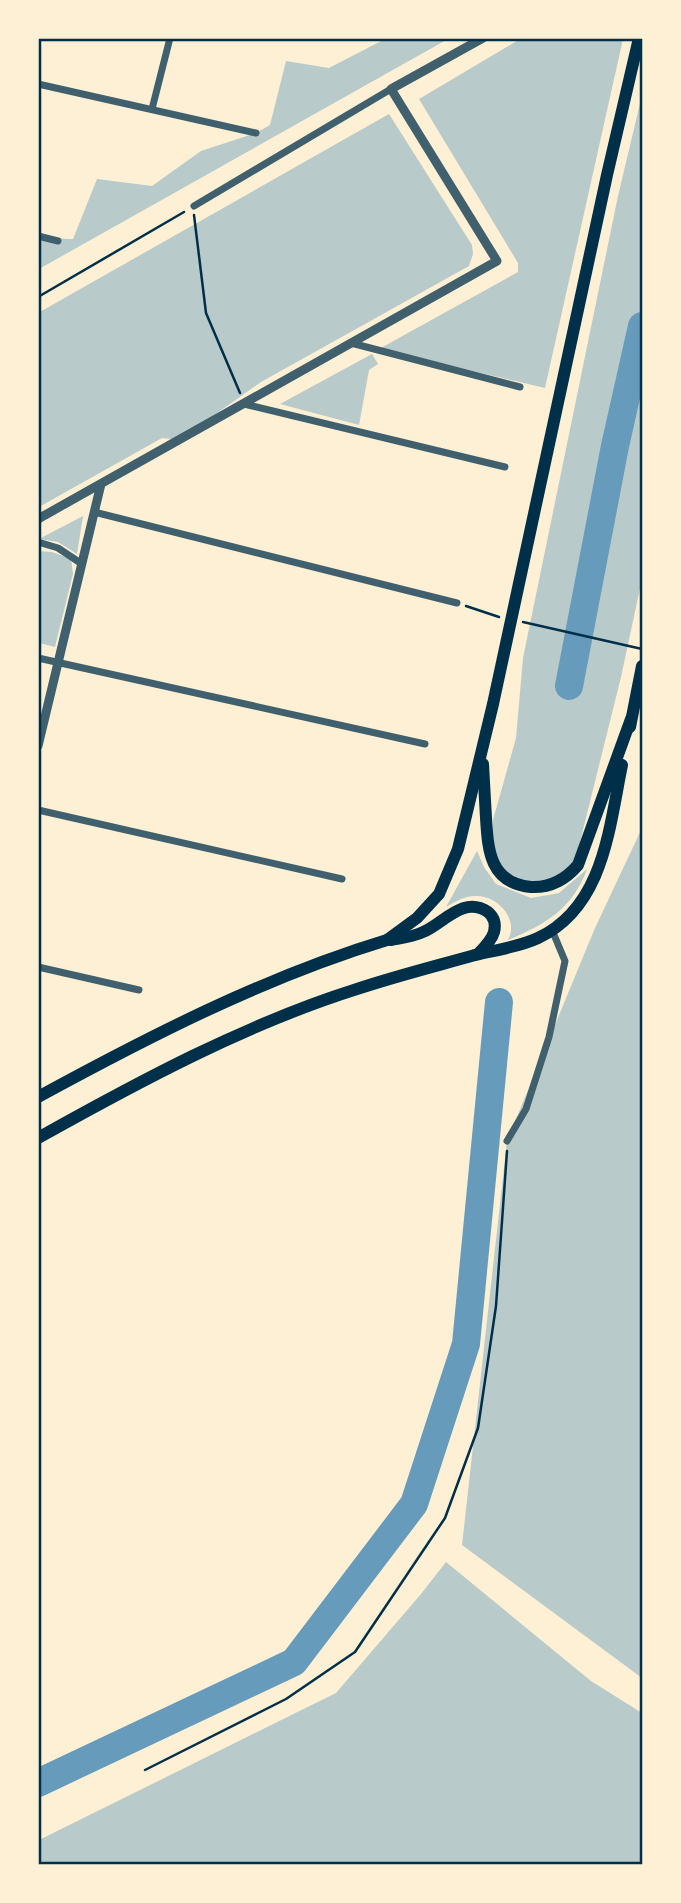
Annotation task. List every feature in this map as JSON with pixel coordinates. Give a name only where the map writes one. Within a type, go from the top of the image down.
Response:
[{"type":"main road","points":[[387,940],[428,907],[447,879],[468,812],[639,38]]},
{"type":"main road","points":[[38,1138],[145,1081],[259,1026],[356,989],[521,945],[552,930],[579,906],[595,877],[604,852],[642,666]]},
{"type":"main road","points":[[482,750],[487,841],[493,865],[502,875],[516,883],[531,887],[548,886],[568,876],[578,865],[631,719]]},
{"type":"main road","points":[[38,1097],[133,1045],[241,996],[312,965],[387,940],[426,932],[458,909],[481,909],[495,920],[495,931],[485,947],[475,956]]},
{"type":"street","points":[[152,109],[170,38]]},
{"type":"street","points":[[194,206],[391,89],[483,38]]},
{"type":"street","points":[[38,84],[256,133]]},
{"type":"street","points":[[38,519],[496,261],[391,89]]},
{"type":"street","points":[[38,236],[58,241]]},
{"type":"street","points":[[351,343],[520,387]]},
{"type":"street","points":[[244,404],[505,467]]},
{"type":"street","points":[[38,746],[101,484]]},
{"type":"street","points":[[94,512],[457,603]]},
{"type":"street","points":[[38,542],[58,548],[82,564]]},
{"type":"street","points":[[38,658],[425,744]]},
{"type":"street","points":[[38,810],[341,879]]},
{"type":"street","points":[[507,1141],[526,1109],[549,1037],[565,961],[552,930]]},
{"type":"street","points":[[38,967],[139,990]]},
{"type":"path","points":[[38,297],[194,206],[206,313],[244,404]]},
{"type":"path","points":[[457,603],[502,617]]},
{"type":"path","points":[[515,620],[642,649]]},
{"type":"path","points":[[145,1770],[286,1699],[355,1652],[444,1518],[478,1428],[496,1306],[507,1141]]},
{"type":"shaded area","points":[[385,39],[448,39],[39,269],[39,238],[73,239],[97,179],[152,186],[201,151],[256,133],[270,125],[286,61],[329,68]]},
{"type":"shaded area","points":[[520,39],[623,39],[545,388],[379,349],[518,272],[518,263],[419,99]]},
{"type":"shaded area","points":[[642,95],[642,579],[621,677],[575,862],[552,879],[533,882],[505,872],[496,861],[492,845],[493,820],[516,738],[523,658],[618,196]]},
{"type":"shaded area","points":[[389,114],[472,245],[473,254],[469,266],[261,382],[179,440],[162,438],[39,507],[38,313]]},
{"type":"shaded area","points":[[372,354],[378,364],[369,370],[359,425],[280,404]]},
{"type":"shaded area","points":[[83,516],[77,554],[58,542],[39,539]]},
{"type":"shaded area","points":[[38,551],[52,552],[71,559],[73,574],[55,647],[39,643]]},
{"type":"shaded area","points":[[642,828],[642,1678],[462,1545],[507,1141],[595,928]]},
{"type":"shaded area","points":[[477,851],[496,884],[531,898],[559,893],[587,869],[574,895],[556,914],[508,940],[511,932],[509,918],[493,900],[469,896],[446,907]]},
{"type":"shaded area","points":[[446,1562],[591,1681],[642,1713],[642,1864],[39,1864],[39,1840],[336,1693]]},
{"type":"waterway","points":[[569,686],[615,446],[642,326]]},
{"type":"waterway","points":[[38,1783],[294,1662],[414,1504],[466,1344],[499,1002]]}]
